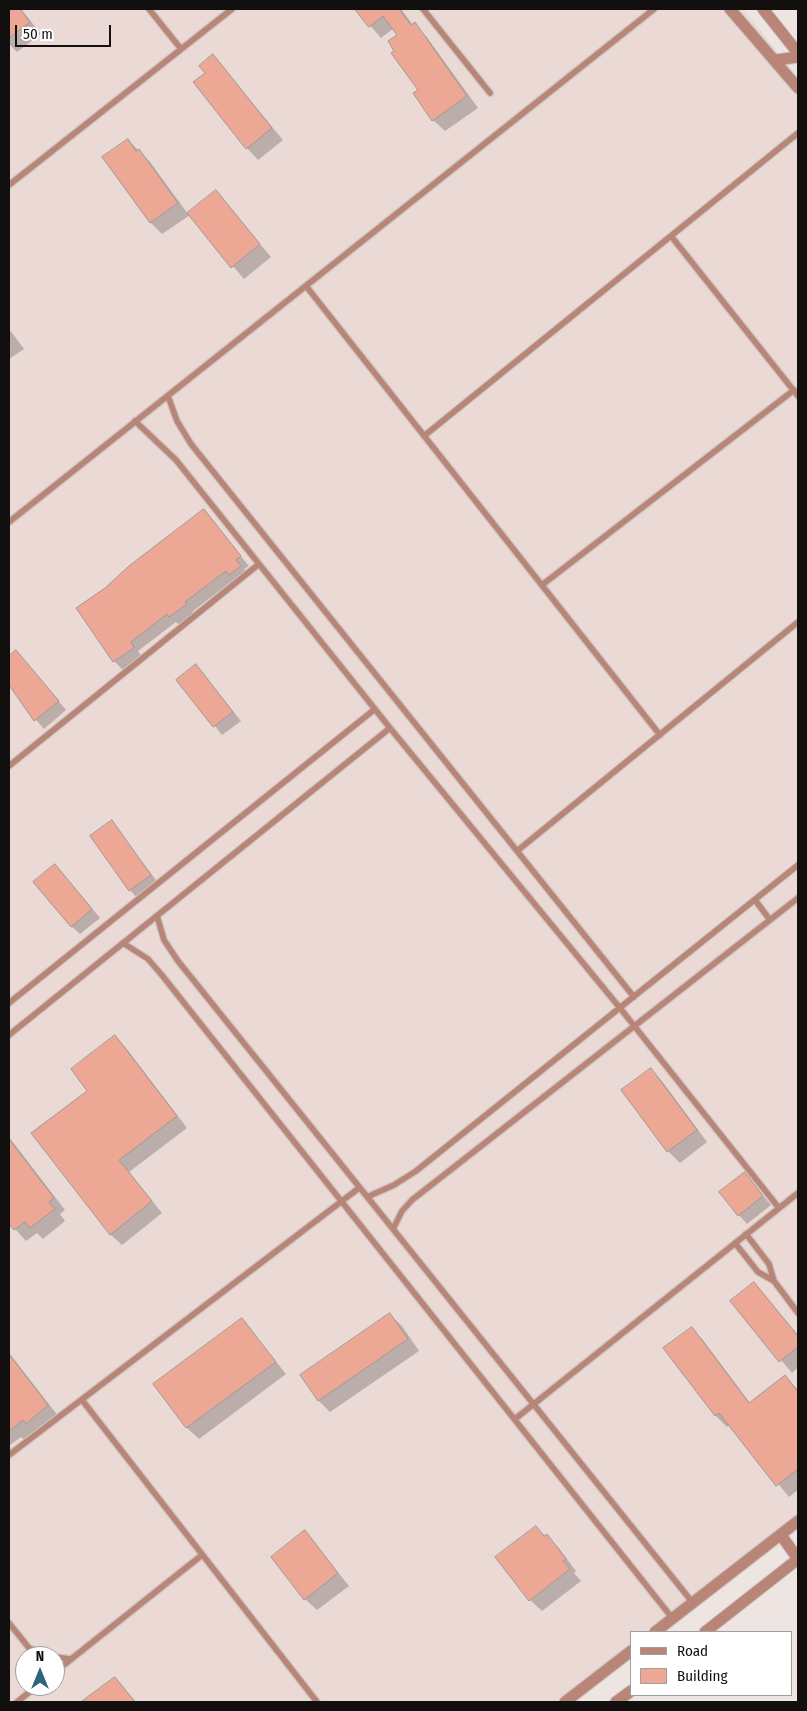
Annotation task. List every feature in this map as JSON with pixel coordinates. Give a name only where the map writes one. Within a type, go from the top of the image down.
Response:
[{"type":"street","points":[[730,9],[776,60],[798,88]]},
{"type":"street","points":[[763,9],[798,52]]},
{"type":"street","points":[[776,60],[798,57]]},
{"type":"street","points":[[656,1631],[798,1521]]},
{"type":"street","points":[[706,1631],[798,1559],[780,1535]]},
{"type":"street","points":[[566,1702],[630,1652]]},
{"type":"street","points":[[616,1702],[630,1692]]},
{"type":"lane","points":[[149,9],[181,49]]},
{"type":"lane","points":[[9,185],[232,9]]},
{"type":"lane","points":[[423,9],[490,93]]},
{"type":"lane","points":[[9,522],[654,9]]},
{"type":"lane","points":[[424,436],[798,134]]},
{"type":"lane","points":[[542,585],[796,393],[671,236]]},
{"type":"lane","points":[[306,286],[660,735]]},
{"type":"lane","points":[[168,396],[177,421],[191,444],[634,997]]},
{"type":"lane","points":[[135,421],[167,450],[390,728],[635,1026],[779,1208]]},
{"type":"lane","points":[[9,766],[259,564]]},
{"type":"lane","points":[[517,851],[798,622]]},
{"type":"lane","points":[[9,1002],[375,709]]},
{"type":"lane","points":[[9,1035],[390,728]]},
{"type":"lane","points":[[367,1197],[394,1185],[416,1171],[798,865]]},
{"type":"lane","points":[[392,1229],[402,1211],[412,1200],[798,898]]},
{"type":"lane","points":[[754,900],[770,920]]},
{"type":"lane","points":[[157,916],[164,940],[178,961],[693,1603]]},
{"type":"lane","points":[[123,943],[140,953],[155,967],[673,1618]]},
{"type":"lane","points":[[9,1455],[359,1188]]},
{"type":"lane","points":[[515,1419],[798,1193]]},
{"type":"lane","points":[[746,1234],[769,1264],[774,1281],[798,1313]]},
{"type":"lane","points":[[735,1243],[758,1272],[774,1281]]},
{"type":"lane","points":[[82,1400],[317,1702]]},
{"type":"lane","points":[[65,1664],[202,1555]]},
{"type":"lane","points":[[9,1623],[27,1646]]},
{"type":"lane","points":[[65,1658],[72,1659]]},
{"type":"shaded area","points":[[9,9],[743,9],[798,77],[798,1522],[660,1631],[630,1631],[630,1655],[570,1702],[9,1702]]},
{"type":"building","points":[[9,9],[20,9],[30,22],[9,38]]},
{"type":"building","points":[[355,9],[399,9],[411,25],[415,22],[467,96],[432,121],[413,93],[418,90],[391,53],[394,51],[388,41],[397,35],[383,16],[369,27]]},
{"type":"building","points":[[213,54],[272,128],[246,149],[193,82],[205,73],[199,66]]},
{"type":"building","points":[[128,139],[136,151],[139,149],[178,203],[150,223],[102,157]]},
{"type":"building","points":[[216,190],[260,244],[231,268],[187,213]]},
{"type":"building","points":[[204,509],[241,556],[236,560],[241,566],[229,575],[226,571],[185,602],[187,604],[169,617],[167,614],[131,642],[134,648],[113,662],[76,608],[105,588],[129,566]]},
{"type":"building","points":[[16,650],[59,701],[34,721],[9,685],[9,656]]},
{"type":"building","points":[[196,664],[233,712],[213,727],[176,680]]},
{"type":"building","points":[[112,820],[151,875],[129,891],[90,836]]},
{"type":"building","points":[[55,864],[92,909],[71,927],[33,882]]},
{"type":"building","points":[[115,1035],[177,1116],[119,1160],[152,1201],[110,1235],[31,1133],[87,1091],[71,1069]]},
{"type":"building","points":[[651,1068],[697,1130],[667,1152],[621,1090]]},
{"type":"building","points":[[9,1139],[54,1198],[49,1202],[55,1209],[30,1228],[25,1222],[14,1230],[9,1224]]},
{"type":"building","points":[[745,1172],[763,1196],[738,1216],[719,1192]]},
{"type":"building","points":[[754,1282],[798,1336],[798,1347],[779,1362],[730,1301]]},
{"type":"building","points":[[390,1313],[408,1339],[318,1401],[300,1375]]},
{"type":"building","points":[[242,1318],[276,1362],[186,1428],[153,1384]]},
{"type":"building","points":[[692,1327],[749,1403],[785,1375],[798,1392],[798,1469],[776,1486],[719,1413],[715,1416],[663,1348]]},
{"type":"building","points":[[9,1354],[48,1405],[26,1424],[23,1420],[9,1431]]},
{"type":"building","points":[[536,1526],[544,1536],[547,1534],[566,1559],[563,1561],[570,1569],[529,1601],[495,1557]]},
{"type":"building","points":[[305,1530],[338,1573],[304,1600],[271,1557]]},
{"type":"building","points":[[115,1677],[135,1702],[81,1702]]}]
